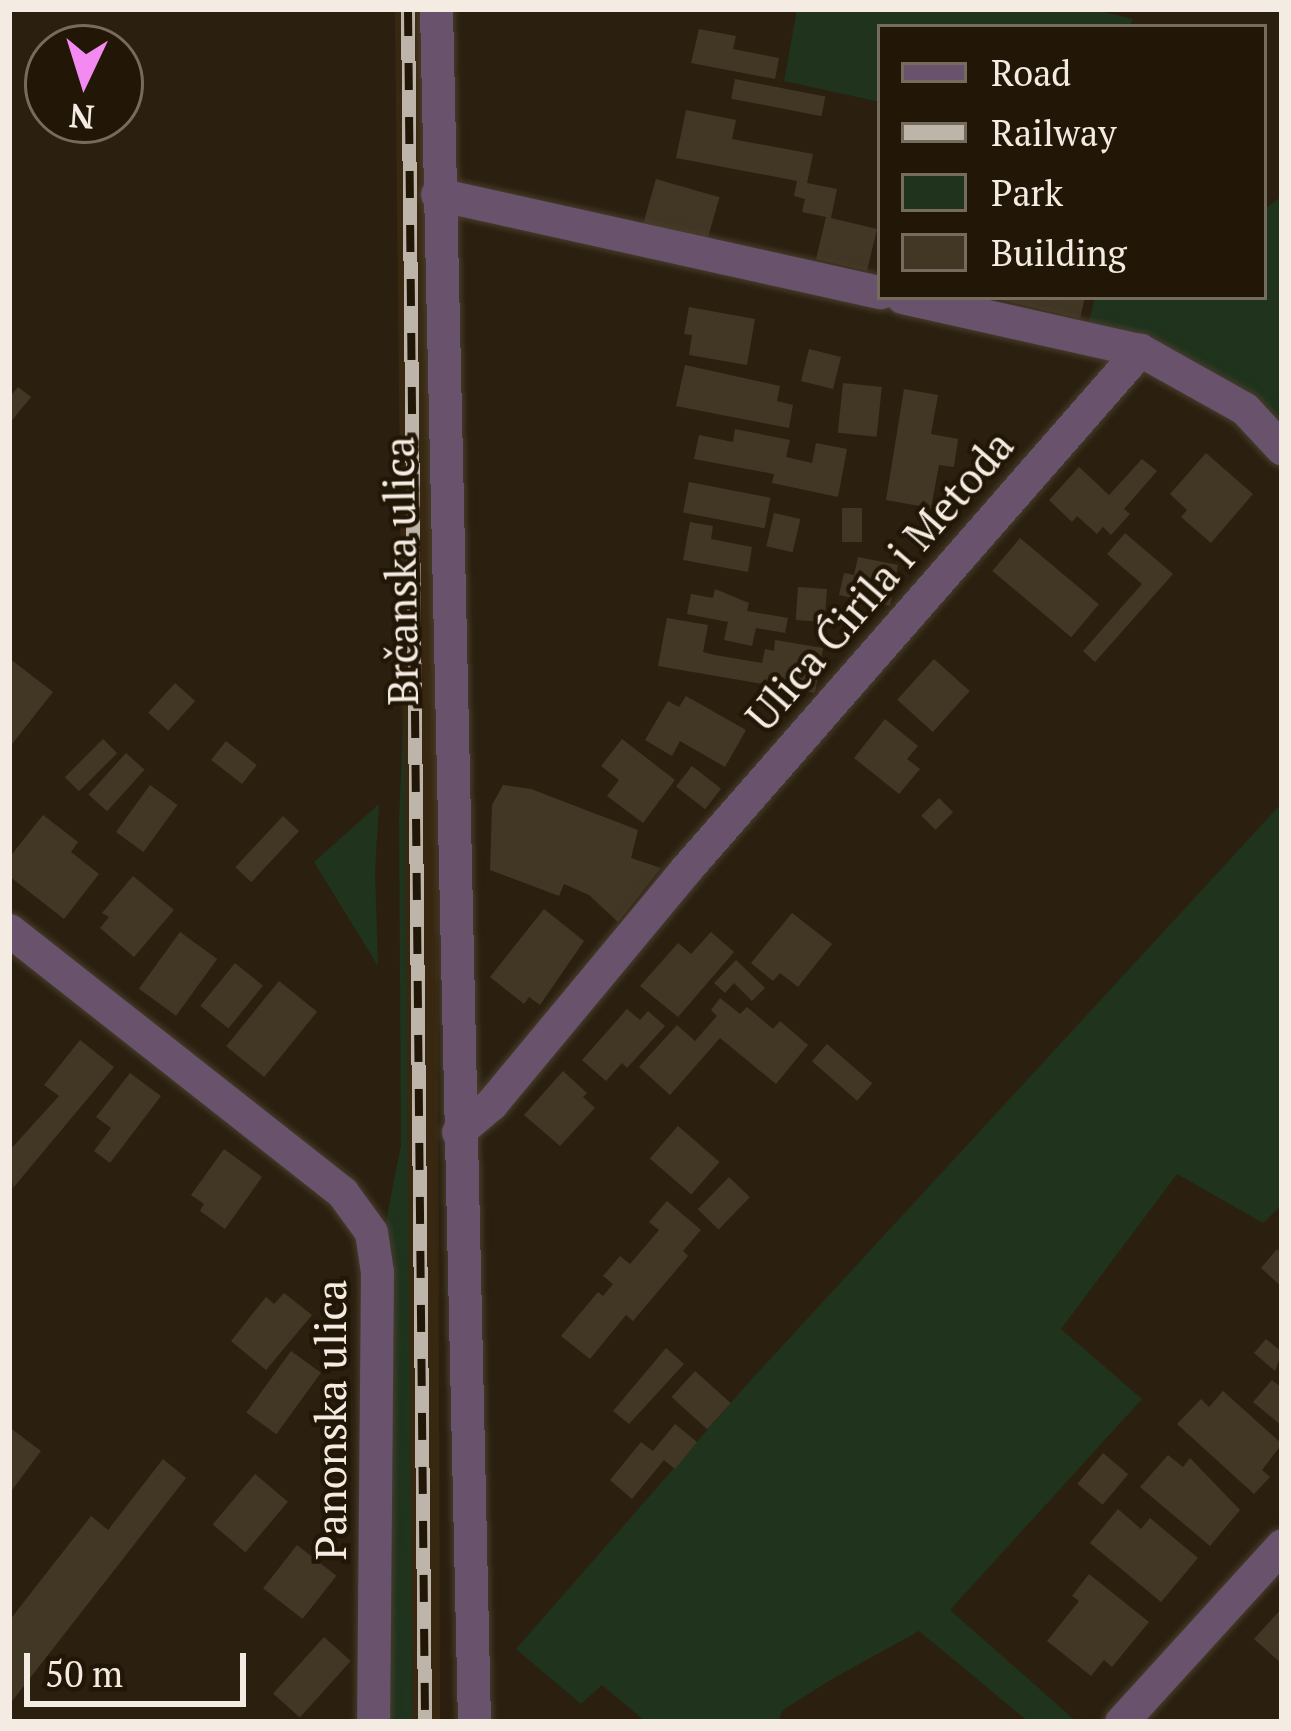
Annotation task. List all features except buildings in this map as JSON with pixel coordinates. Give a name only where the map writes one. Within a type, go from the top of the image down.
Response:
[{"type":"street","name":"Brčanska ulica","points":[[436,9],[474,1722]]},
{"type":"street","points":[[437,194],[877,291]]},
{"type":"street","points":[[916,300],[1141,350],[1245,410],[1282,449]]},
{"type":"street","name":"Ulica Ćirila i Metoda","points":[[458,1132],[491,1103],[686,868],[1141,350]]},
{"type":"street","name":"Panonska ulica","points":[[9,930],[342,1192],[371,1232],[377,1272],[373,1722]]},
{"type":"street","points":[[1121,1722],[1282,1545]]},
{"type":"shaded area","points":[[395,9],[424,9],[437,773],[440,1722],[413,1722]]},
{"type":"green space","points":[[797,9],[1092,9],[1133,19],[1130,24],[877,24],[877,101],[784,81]]},
{"type":"green space","points":[[1282,196],[1282,437],[1144,339],[1089,322],[1094,300],[1267,300],[1267,208]]},
{"type":"green space","points":[[404,706],[413,1722],[383,1722],[386,1221],[401,1145],[399,820]]},
{"type":"green space","points":[[1282,803],[1282,1205],[1263,1223],[1177,1174],[1061,1329],[1142,1399],[950,1610],[1077,1722],[1029,1722],[919,1631],[783,1710],[778,1722],[646,1722],[602,1685],[581,1704],[516,1649],[750,1381]]},
{"type":"green space","points":[[379,804],[375,871],[378,966],[314,862]]},
{"type":"railway","points":[[408,9],[425,1722]]}]
